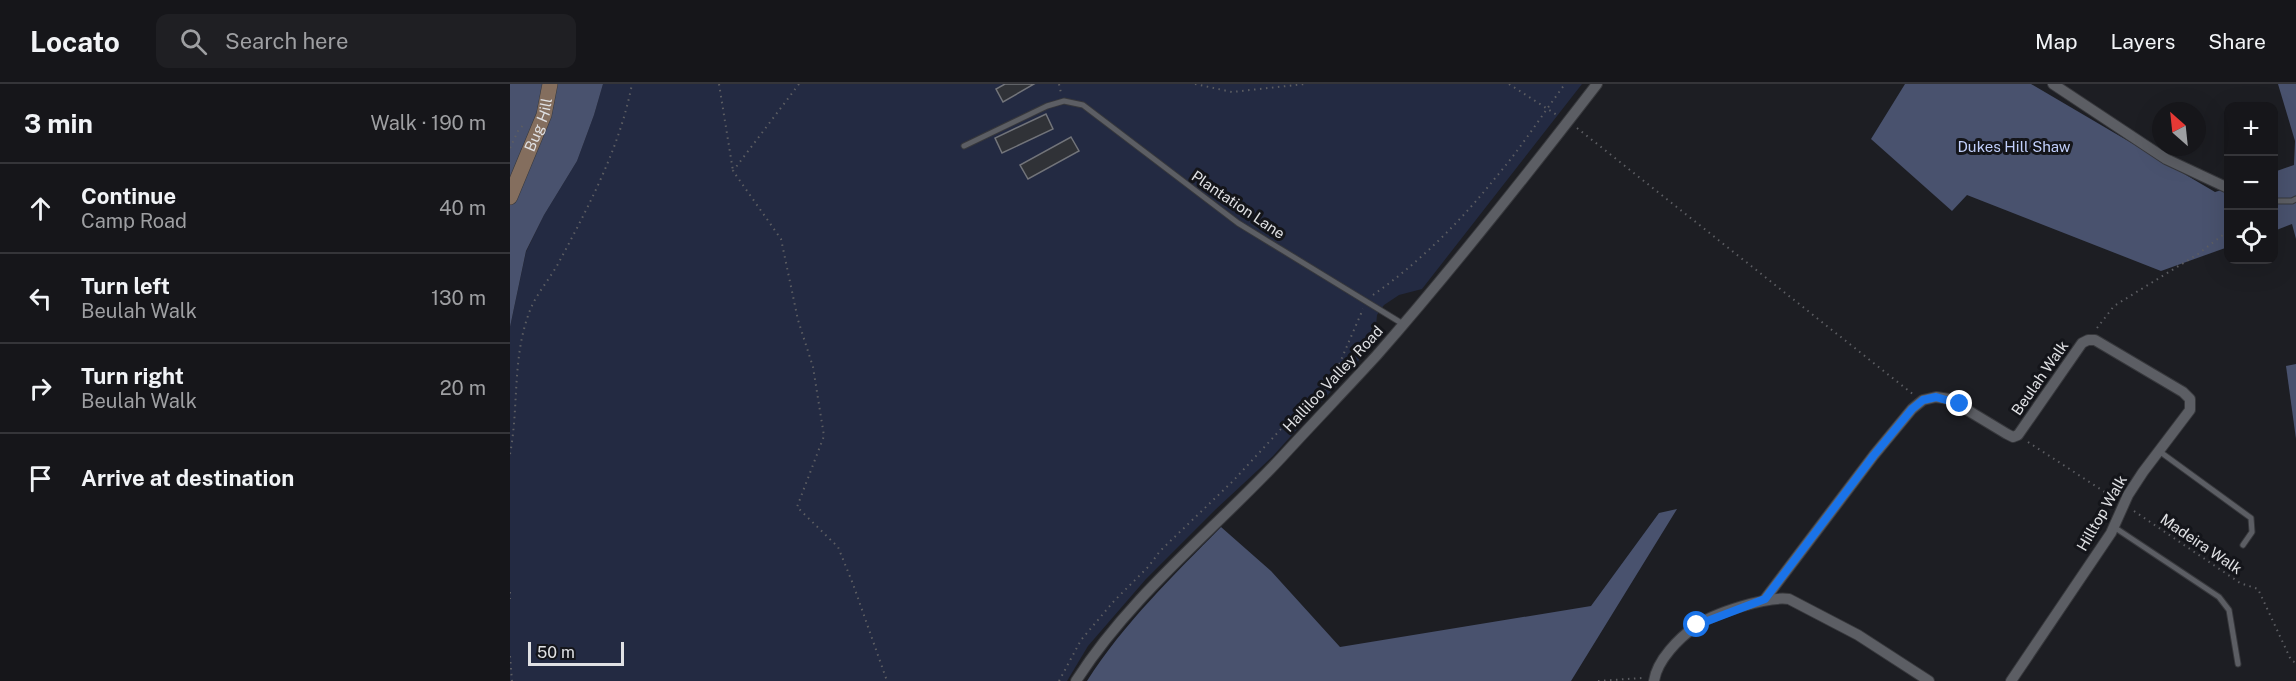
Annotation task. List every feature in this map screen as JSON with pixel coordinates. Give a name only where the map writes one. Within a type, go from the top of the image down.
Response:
[{"type":"street","name":"Bug Hill","points":[[510,197],[544,115],[550,84]]},
{"type":"street","name":"Halliloo Valley Road","points":[[1076,681],[1092,655],[1143,594],[1274,465],[1403,324],[1486,226],[1598,84]]},
{"type":"street","points":[[2053,84],[2166,159],[2224,186]]},
{"type":"street","name":"Beulah Walk","points":[[1923,400],[1936,397],[1949,399],[2007,434],[2018,435],[2077,350],[2088,340],[2101,343],[2182,392]]},
{"type":"street","name":"Hilltop Walk","points":[[2011,681],[2114,527],[2142,472],[2190,410],[2190,399],[2182,392]]},
{"type":"street","points":[[1765,599],[1874,455],[1912,409],[1923,400]]},
{"type":"street","points":[[1654,679],[1668,653],[1697,625],[1765,599],[1778,597],[1789,599],[1858,635],[1929,681]]},
{"type":"lane","name":"Plantation Lane","points":[[964,146],[1047,106],[1064,101],[1083,105],[1238,223],[1403,324]]},
{"type":"lane","points":[[2278,201],[2296,199]]},
{"type":"lane","points":[[2159,452],[2251,518],[2252,532],[2243,545]]},
{"type":"lane","points":[[2114,527],[2219,597],[2229,610],[2238,664]]},
{"type":"path","points":[[510,453],[515,429],[516,374],[521,337],[530,309],[554,272],[612,151],[627,108],[632,84]]},
{"type":"path","points":[[719,84],[734,171],[781,239],[798,320],[813,367],[824,436],[797,507],[838,547],[887,681]]},
{"type":"path","points":[[734,171],[798,84]]},
{"type":"path","points":[[1195,84],[1232,92],[1305,84]]},
{"type":"path","points":[[1509,84],[1568,122],[1907,390],[1923,400]]},
{"type":"path","points":[[1059,681],[1081,640],[1114,601],[1149,566],[1160,551],[1233,480],[1281,429],[1309,407],[1326,388],[1338,368],[1367,300],[1396,279],[1436,243],[1496,177],[1564,84]]},
{"type":"path","points":[[2088,340],[2114,306],[2198,254],[2224,235]]},
{"type":"path","name":"Madeira Walk","points":[[2018,435],[2240,583],[2258,589],[2291,660],[2296,663]]},
{"type":"path","points":[[510,592],[510,599]]},
{"type":"path","points":[[510,656],[512,681]]},
{"type":"path","points":[[1598,681],[1654,679]]},
{"type":"shaded area","points":[[603,84],[1582,84],[1422,289],[1399,295],[1384,305],[1377,315],[1375,336],[1369,349],[1273,456],[1146,579],[1088,646],[1067,681],[510,681],[510,327],[526,252],[544,215],[577,161]]},
{"type":"green space","points":[[510,84],[603,84],[577,161],[544,215],[526,251],[510,327]]},
{"type":"green space","name":"Dukes Hill Shaw","points":[[1905,84],[2031,84],[2215,192],[2224,189],[2224,248],[2161,271],[1967,195],[1952,211],[1871,139]]},
{"type":"green space","points":[[2278,84],[2296,84],[2296,239],[2292,224],[2278,229],[2278,171],[2294,165],[2295,141]]},
{"type":"green space","points":[[2296,364],[2296,439],[2286,366]]},
{"type":"green space","points":[[1677,509],[1571,681],[1087,681],[1133,620],[1221,527],[1271,571],[1340,647],[1591,606],[1659,513]]},
{"type":"building","points":[[1005,84],[1034,84],[1003,102],[996,89]]},
{"type":"building","points":[[1046,114],[1053,129],[1002,153],[995,138]]},
{"type":"building","points":[[1071,137],[1079,151],[1028,179],[1020,165]]},
{"type":"route","points":[[1697,625],[1765,599],[1874,455],[1912,409],[1923,400],[1936,397],[1960,404]]}]
